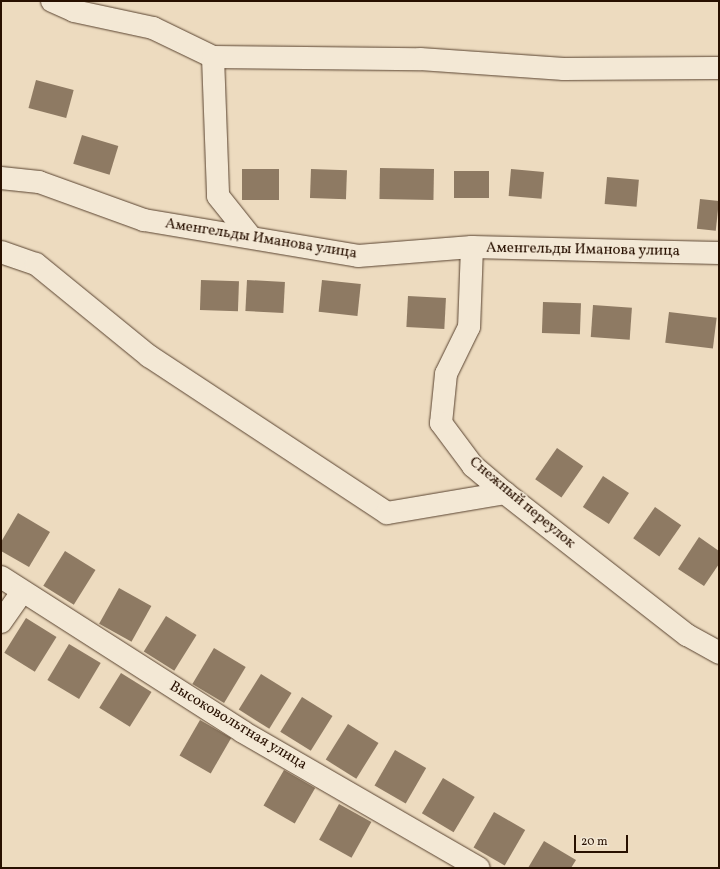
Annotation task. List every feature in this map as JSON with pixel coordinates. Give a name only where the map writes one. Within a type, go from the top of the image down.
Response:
[{"type":"street","points":[[52,1],[74,11],[153,28],[213,57],[420,59],[564,69],[719,68]]},
{"type":"street","points":[[213,57],[218,196],[250,236]]},
{"type":"street","name":"Аменгельды Иманова улица","points":[[1,178],[39,182],[144,220],[250,236],[358,256],[472,247],[715,258]]},
{"type":"street","name":"Снежный переулок","points":[[472,247],[469,327],[446,374],[441,423],[473,466],[505,493],[686,634],[719,653]]},
{"type":"street","points":[[1,252],[36,264],[149,356],[387,513],[505,493]]},
{"type":"street","name":"Высоковольтная улица","points":[[1,577],[22,592],[243,732],[479,868]]},
{"type":"street","points":[[1,622],[22,592]]},
{"type":"building","points":[[36,80],[74,90],[66,118],[28,108]]},
{"type":"building","points":[[82,135],[118,146],[110,175],[73,164]]},
{"type":"building","points":[[380,168],[434,169],[433,200],[379,199]]},
{"type":"building","points":[[242,169],[279,169],[279,200],[242,200]]},
{"type":"building","points":[[311,169],[347,170],[346,199],[310,198]]},
{"type":"building","points":[[511,169],[544,172],[542,199],[509,196]]},
{"type":"building","points":[[454,171],[489,171],[489,198],[454,198]]},
{"type":"building","points":[[607,177],[639,180],[637,207],[605,204]]},
{"type":"building","points":[[700,199],[719,201],[716,231],[697,229]]},
{"type":"building","points":[[201,280],[239,281],[238,311],[200,310]]},
{"type":"building","points":[[247,280],[285,282],[283,313],[245,311]]},
{"type":"building","points":[[322,280],[361,284],[357,316],[319,312]]},
{"type":"building","points":[[408,296],[446,298],[444,329],[406,327]]},
{"type":"building","points":[[543,302],[581,303],[580,334],[542,333]]},
{"type":"building","points":[[593,305],[632,308],[630,340],[591,337]]},
{"type":"building","points":[[669,312],[717,318],[713,349],[665,343]]},
{"type":"building","points":[[557,448],[583,466],[561,497],[535,479]]},
{"type":"building","points":[[603,476],[629,493],[609,524],[583,507]]},
{"type":"building","points":[[655,507],[681,525],[659,556],[633,538]]},
{"type":"building","points":[[18,513],[50,532],[29,567],[1,551],[1,542]]},
{"type":"building","points":[[699,537],[719,551],[719,564],[704,586],[678,569]]},
{"type":"building","points":[[65,551],[96,570],[74,605],[43,586]]},
{"type":"building","points":[[119,588],[151,606],[131,642],[99,624]]},
{"type":"building","points":[[166,616],[197,635],[174,671],[144,652]]},
{"type":"building","points":[[26,618],[57,637],[35,672],[4,653]]},
{"type":"building","points":[[69,644],[101,663],[79,699],[47,680]]},
{"type":"building","points":[[214,648],[246,667],[224,703],[192,684]]},
{"type":"building","points":[[121,673],[152,692],[130,727],[99,708]]},
{"type":"building","points":[[261,674],[292,693],[269,729],[239,710]]},
{"type":"building","points":[[302,697],[333,716],[311,751],[280,732]]},
{"type":"building","points":[[200,720],[231,738],[211,774],[180,756]]},
{"type":"building","points":[[348,724],[379,743],[356,779],[326,760]]},
{"type":"building","points":[[395,750],[426,768],[406,804],[374,786]]},
{"type":"building","points":[[284,770],[315,788],[295,824],[264,806]]},
{"type":"building","points":[[443,778],[475,797],[454,832],[422,813]]},
{"type":"building","points":[[339,804],[371,822],[351,858],[319,840]]},
{"type":"building","points":[[494,812],[525,830],[505,866],[474,848]]},
{"type":"building","points":[[544,841],[576,860],[571,868],[528,868]]}]
